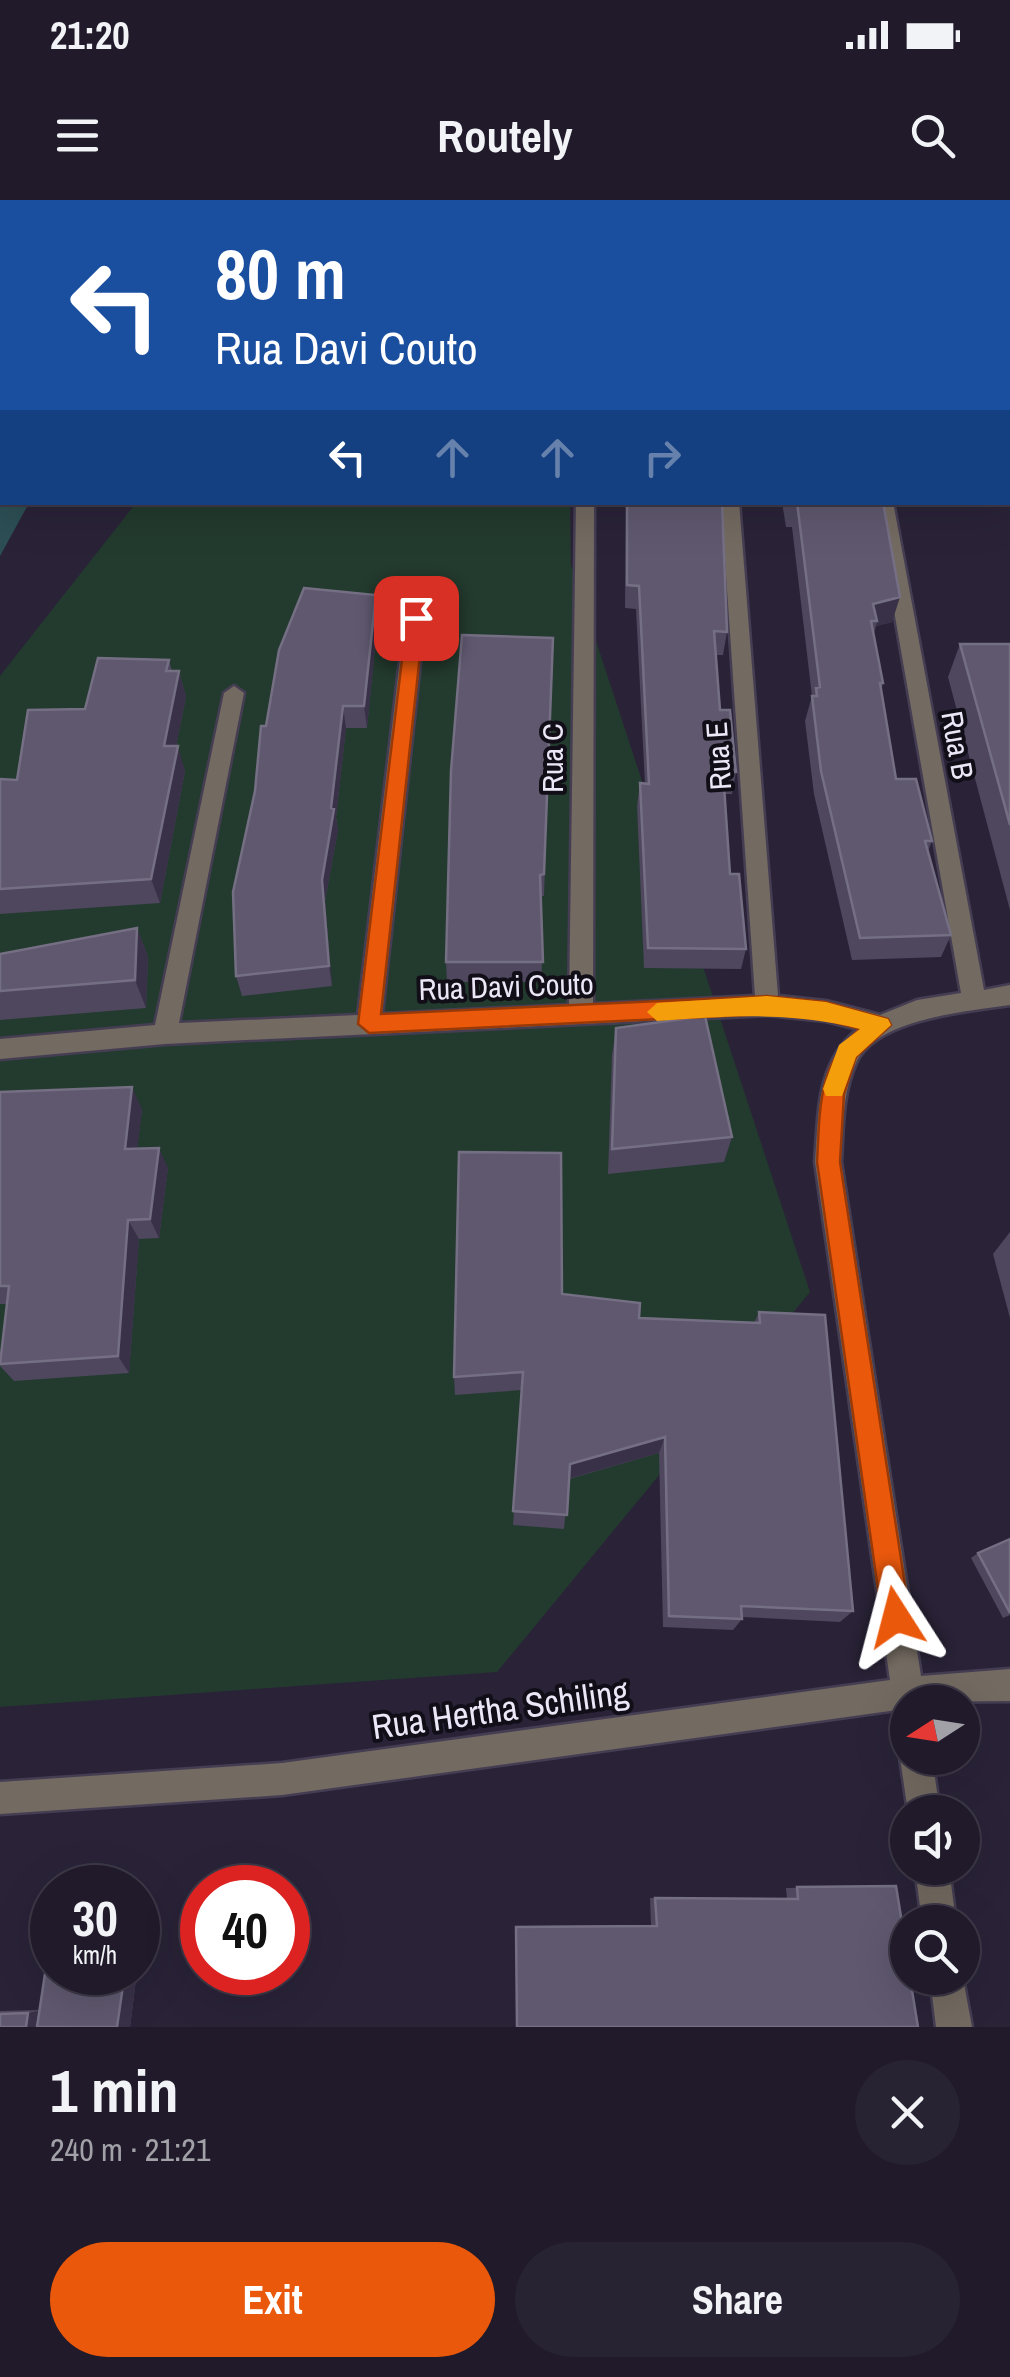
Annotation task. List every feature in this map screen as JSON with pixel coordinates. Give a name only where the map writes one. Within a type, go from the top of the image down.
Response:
[{"type":"street","name":"Rua C","points":[[580,1015],[585,505]]},
{"type":"street","name":"Rua E","points":[[730,505],[767,1005]]},
{"type":"street","name":"Rua B","points":[[885,505],[974,998]]},
{"type":"street","points":[[369,1024],[416,618]]},
{"type":"street","points":[[165,1034],[234,693]]},
{"type":"street","points":[[906,1685],[828,1162],[832,1094],[847,1052],[880,1025],[917,1010],[1010,995]]},
{"type":"street","name":"Rua Davi Couto","points":[[0,1049],[165,1034],[767,1005],[826,1011],[880,1025]]},
{"type":"street","name":"Rua Hertha Schiling","points":[[980,1689],[1010,1685]]},
{"type":"street","name":"Rua Hertha Schiling","points":[[0,1798],[282,1779],[890,1700]]},
{"type":"street","points":[[949,1995],[954,2027]]},
{"type":"shaded area","points":[[0,505],[28,505],[0,556]]},
{"type":"shaded area","points":[[134,505],[570,505],[571,565],[810,1292],[497,1672],[0,1707],[0,676]]},
{"type":"building","points":[[627,505],[722,505],[727,632],[714,631],[720,710],[730,710],[736,772],[723,771],[730,874],[739,874],[746,949],[648,948],[640,783],[649,784],[639,586],[627,585]]},
{"type":"building","points":[[797,505],[884,505],[900,597],[873,604],[877,621],[871,621],[880,683],[896,779],[916,779],[932,841],[925,841],[951,935],[860,938],[821,771],[812,696],[817,696],[816,688],[820,687]]},
{"type":"building","points":[[304,588],[376,595],[364,706],[343,706],[331,808],[334,809],[322,880],[329,966],[236,976],[233,892],[255,791],[261,726],[266,726],[279,650]]},
{"type":"building","points":[[462,635],[553,638],[544,874],[540,875],[543,962],[446,962],[451,771]]},
{"type":"building","points":[[960,644],[1010,644],[1010,825]]},
{"type":"building","points":[[98,658],[169,660],[166,671],[179,671],[164,746],[178,746],[151,879],[0,889],[0,779],[17,780],[28,710],[85,709]]},
{"type":"building","points":[[137,928],[135,980],[0,991],[0,954]]},
{"type":"building","points":[[705,1016],[732,1137],[612,1149],[616,1028]]},
{"type":"building","points":[[132,1087],[125,1149],[159,1148],[150,1219],[128,1220],[118,1356],[0,1364],[9,1286],[0,1286],[0,1092]]},
{"type":"building","points":[[459,1152],[561,1153],[562,1294],[640,1303],[639,1318],[760,1323],[759,1312],[825,1315],[853,1611],[741,1606],[742,1619],[669,1616],[665,1437],[570,1464],[567,1515],[513,1511],[523,1372],[454,1377]]},
{"type":"building","points":[[1010,1539],[1010,1613],[978,1553]]},
{"type":"building","points":[[896,1886],[899,1905],[890,1905],[890,1995],[913,1995],[918,2027],[517,2027],[516,1927],[657,1926],[655,1898],[798,1899],[797,1887]]},
{"type":"building","points":[[42,1995],[122,1995],[117,2027],[37,2027]]},
{"type":"building","points":[[28,2013],[26,2027],[0,2027],[0,2014]]},
{"type":"slow traffic","points":[[657,1012],[767,1005],[826,1011],[880,1025],[847,1052],[834,1089]]},
{"type":"route","points":[[416,618],[369,1024],[767,1005],[826,1011],[880,1025],[847,1052],[832,1094],[828,1162],[896,1617]]}]
